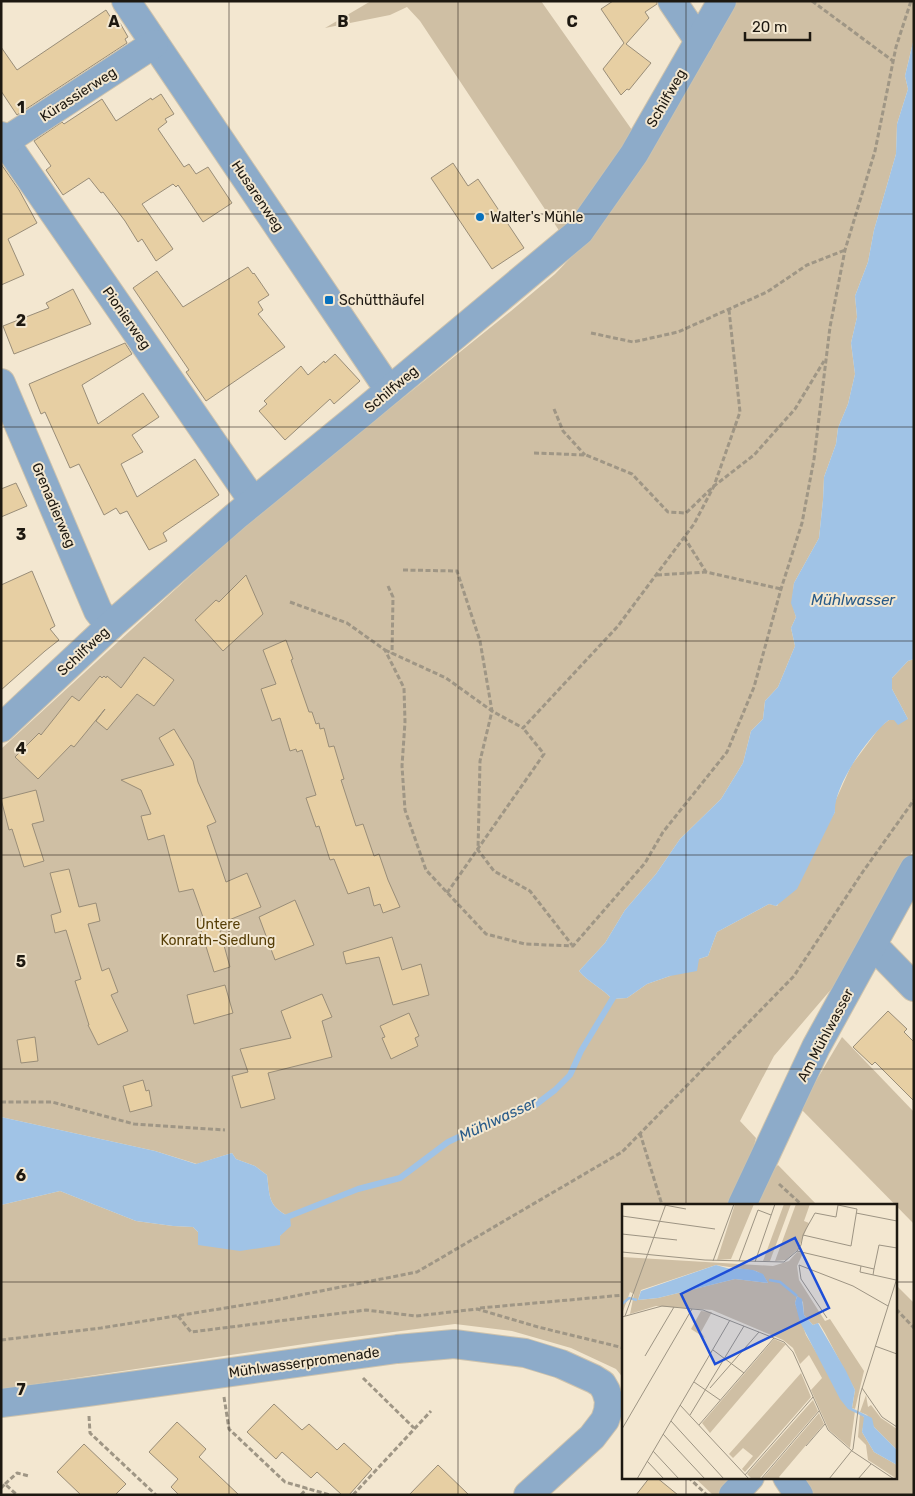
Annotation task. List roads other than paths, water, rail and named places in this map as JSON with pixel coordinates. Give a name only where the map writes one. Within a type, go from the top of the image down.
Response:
[{"type":"street","name":"Husarenweg","points":[[126,1],[389,390]]},
{"type":"street","points":[[672,1],[699,41]]},
{"type":"street","name":"Schilfweg","points":[[1,728],[110,626],[253,501],[580,231],[634,154],[722,1]]},
{"type":"street","name":"Kürassierweg","points":[[3,141],[154,44]]},
{"type":"street","name":"Pionierweg","points":[[3,141],[253,501]]},
{"type":"street","name":"Grenadierweg","points":[[1,383],[98,610],[110,626]]},
{"type":"street","name":"Am Mühlwasser","points":[[742,1204],[816,1047],[914,869]]},
{"type":"street","points":[[873,946],[914,987]]},
{"type":"street","name":"Mühlwasserpromenade","points":[[1,1403],[397,1349],[454,1344],[525,1353],[561,1364],[594,1379],[602,1384],[609,1401],[608,1411],[592,1438],[528,1495]]},
{"type":"street","points":[[733,1495],[749,1478]]},
{"type":"street","points":[[788,1478],[799,1495]]},
{"type":"water","name":"Mühlwasser","points":[[914,38],[914,659],[908,661],[892,678],[892,689],[908,719],[898,725],[894,720],[889,720],[872,737],[854,762],[840,789],[835,812],[797,889],[776,906],[769,904],[717,932],[708,956],[699,959],[697,971],[670,976],[647,984],[627,998],[612,999],[579,971],[605,943],[625,910],[656,874],[680,839],[721,799],[743,763],[751,731],[763,719],[765,701],[778,687],[795,646],[791,628],[796,617],[791,603],[794,583],[819,538],[824,477],[836,444],[838,428],[848,404],[855,374],[851,343],[857,317],[855,296],[868,262],[874,230],[896,154],[897,124],[908,89],[905,76]]},
{"type":"water","points":[[1,1117],[155,1151],[196,1164],[232,1153],[236,1159],[255,1166],[267,1175],[271,1200],[278,1209],[290,1217],[291,1226],[280,1236],[280,1245],[240,1251],[198,1245],[198,1232],[193,1227],[136,1221],[60,1191],[1,1205]]},
{"type":"waterway","name":"Mühlwasser","points":[[282,1219],[358,1189],[400,1178],[448,1142],[486,1124],[534,1106],[555,1090],[570,1075],[581,1051],[616,993]]},
{"type":"place","name":"Walter's Mühle","points":[[480,217]]},
{"type":"place","name":"Schütthäufel","points":[[329,300]]},
{"type":"park label","name":"Untere Konrath-Siedlung","points":[[218,932]]}]
